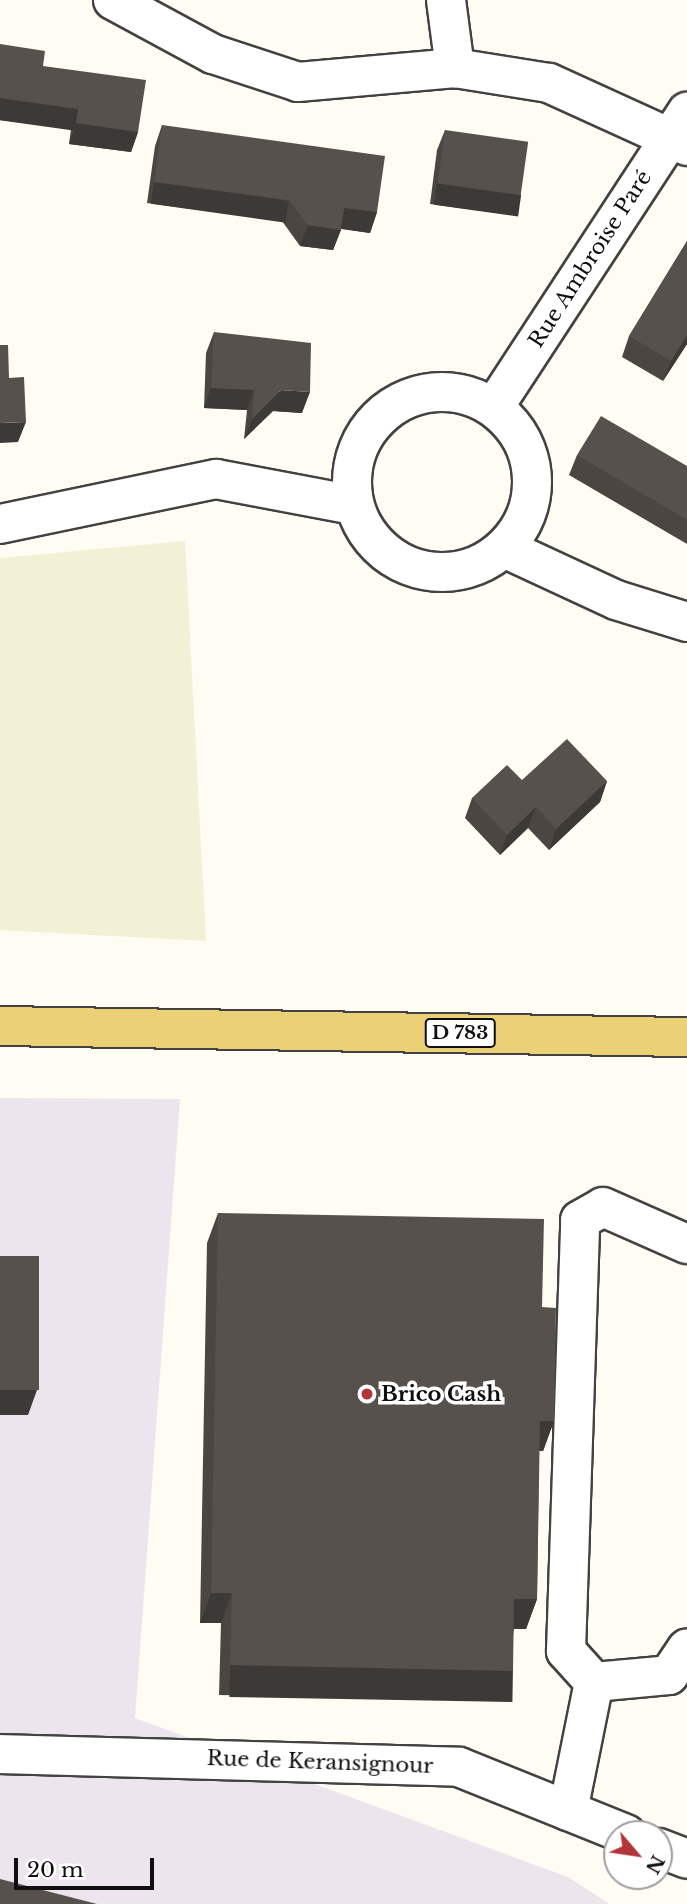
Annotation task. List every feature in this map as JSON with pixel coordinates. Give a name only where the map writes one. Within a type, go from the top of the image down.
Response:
[{"type":"main road","name":"D 783","points":[[0,1026],[687,1037]]},
{"type":"street","points":[[113,0],[213,54],[298,82],[455,68],[549,83],[682,132]]},
{"type":"street","points":[[446,0],[455,68]]},
{"type":"street","name":"Rue Ambroise Paré","points":[[494,407],[682,132]]},
{"type":"street","points":[[439,390],[494,407],[523,440],[533,472],[523,524],[504,548],[459,571],[413,569],[376,546],[354,505],[352,463],[365,432],[388,408],[439,390]]},
{"type":"street","points":[[0,524],[216,479],[354,505]]},
{"type":"street","points":[[504,548],[616,600],[687,622]]},
{"type":"street","points":[[594,1682],[566,1651],[580,1220],[603,1207],[687,1244]]},
{"type":"street","points":[[594,1682],[669,1675],[687,1648]]},
{"type":"street","points":[[568,1811],[594,1682]]},
{"type":"street","name":"Rue de Keransignour","points":[[0,1754],[459,1768],[603,1825]]},
{"type":"shaded area","points":[[185,541],[206,941],[0,930],[0,558]]},
{"type":"shaded area","points":[[0,1098],[180,1099],[135,1718],[568,1877],[609,1904],[0,1904]]},
{"type":"building","points":[[0,44],[45,51],[43,66],[146,80],[138,132],[76,123],[78,109],[0,98]]},
{"type":"building","points":[[162,125],[385,156],[377,212],[344,208],[341,230],[308,225],[289,200],[154,182]]},
{"type":"building","points":[[445,130],[528,142],[521,195],[437,183]]},
{"type":"building","points":[[687,241],[687,335],[671,361],[629,336]]},
{"type":"building","points":[[214,332],[311,343],[310,392],[281,390],[252,419],[254,390],[211,388]]},
{"type":"building","points":[[0,345],[8,345],[9,378],[24,377],[26,422],[0,423]]},
{"type":"building","points":[[601,416],[687,466],[687,520],[577,455]]},
{"type":"building","points":[[567,739],[607,781],[556,829],[536,807],[507,835],[472,798],[507,765],[522,780]]},
{"type":"building","name":"Brico Cash","points":[[218,1213],[544,1219],[542,1307],[556,1308],[554,1421],[540,1421],[537,1599],[514,1599],[513,1671],[230,1665],[232,1593],[211,1593]]},
{"type":"building","points":[[0,1256],[39,1256],[39,1390],[0,1390]]},
{"type":"building","points":[[0,1879],[97,1904],[0,1904]]},
{"type":"place","name":"Brico Cash","points":[[367,1394]]}]
